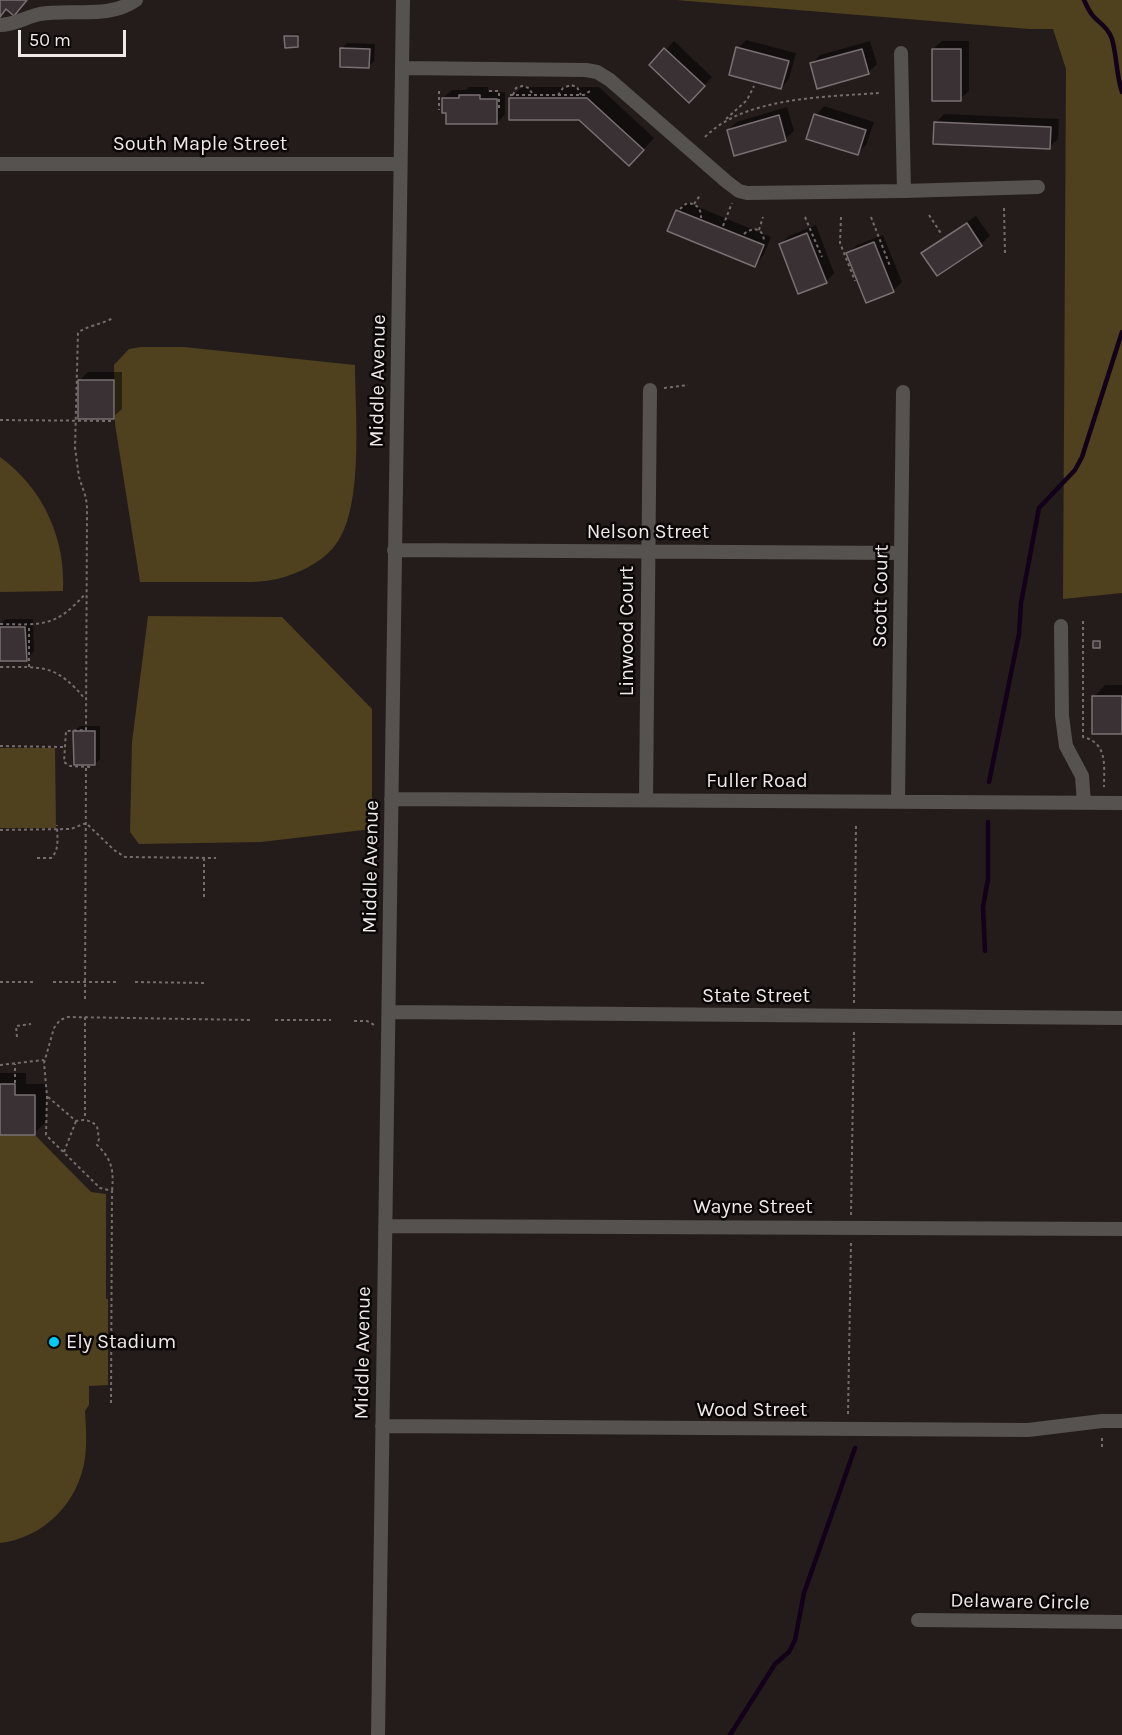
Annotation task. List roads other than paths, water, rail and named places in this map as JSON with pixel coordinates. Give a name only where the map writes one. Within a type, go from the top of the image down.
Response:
[{"type":"street","points":[[0,25],[8,25],[41,14],[91,13],[117,9],[136,0]]},
{"type":"street","name":"Middle Avenue","points":[[378,1735],[403,0]]},
{"type":"street","points":[[901,53],[904,191]]},
{"type":"street","points":[[402,68],[597,72],[610,80],[739,191],[758,194],[1038,187]]},
{"type":"street","name":"South Maple Street","points":[[0,164],[400,164]]},
{"type":"street","name":"Linwood Court","points":[[646,800],[650,390]]},
{"type":"street","name":"Scott Court","points":[[897,801],[903,392]]},
{"type":"street","name":"Nelson Street","points":[[394,550],[901,553]]},
{"type":"street","points":[[1061,626],[1062,716],[1066,746],[1082,776],[1084,803]]},
{"type":"street","name":"Fuller Road","points":[[391,799],[1122,803]]},
{"type":"street","name":"State Street","points":[[389,1012],[1122,1018]]},
{"type":"street","name":"Wayne Street","points":[[385,1226],[1122,1229]]},
{"type":"street","name":"Wood Street","points":[[382,1426],[1028,1430],[1102,1421],[1122,1421]]},
{"type":"street","name":"Delaware Circle","points":[[918,1620],[1122,1622]]},
{"type":"waterway","points":[[1084,0],[1091,13],[1112,39],[1122,92]]},
{"type":"waterway","points":[[989,782],[1019,634],[1021,603],[1039,508],[1075,470],[1082,457],[1122,332]]},
{"type":"waterway","points":[[985,951],[983,907],[988,879],[988,822]]},
{"type":"waterway","points":[[730,1735],[775,1664],[789,1652],[795,1640],[804,1593],[855,1448]]},
{"type":"place","name":"Ely Stadium","points":[[54,1342]]}]
